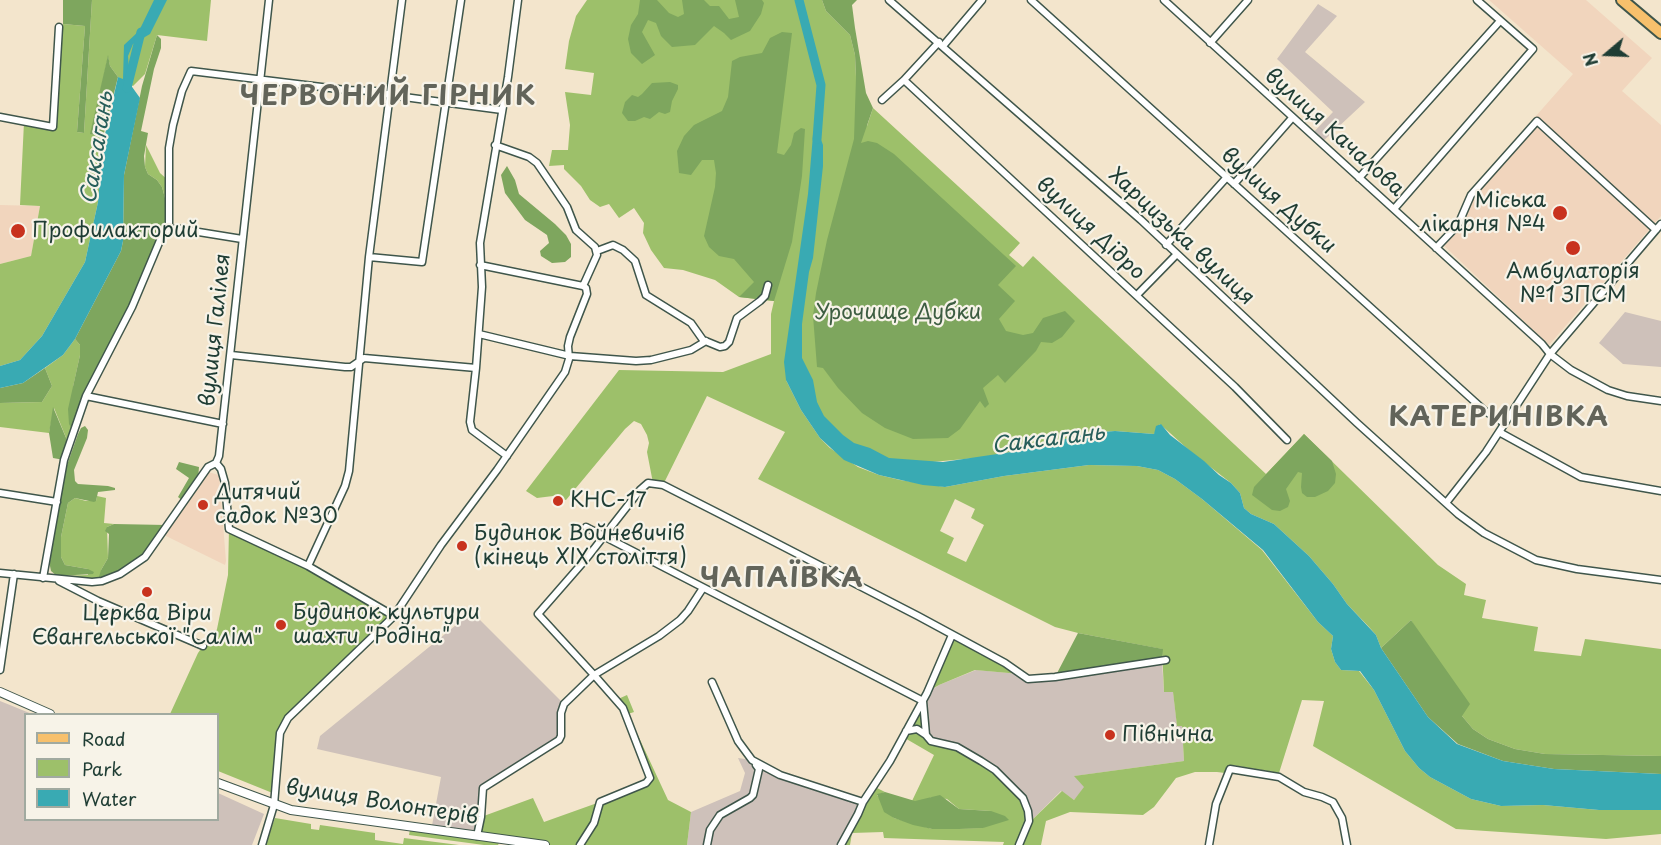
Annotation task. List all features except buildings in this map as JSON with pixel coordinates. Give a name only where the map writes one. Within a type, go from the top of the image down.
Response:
[{"type":"main road","points":[[1622,0],[1661,33]]},
{"type":"street","name":"вулиця Галілея","points":[[216,463],[219,456],[231,355],[269,0]]},
{"type":"street","points":[[308,566],[345,486],[349,471],[369,256],[402,0]]},
{"type":"street","points":[[369,256],[423,262],[461,0]]},
{"type":"street","points":[[507,456],[472,430],[470,422],[482,287],[480,243],[508,77],[518,0]]},
{"type":"street","name":"Харцизька вулиця","points":[[889,0],[1114,197],[1446,503],[1484,533],[1536,560],[1577,569],[1661,580]]},
{"type":"street","points":[[882,100],[941,44],[982,0]]},
{"type":"street","name":"вулиця Дубки","points":[[1031,0],[1485,411],[1504,423]]},
{"type":"street","name":"вулиця Качалова","points":[[1164,0],[1394,208],[1542,344],[1550,354],[1571,370],[1608,390],[1627,396],[1661,401]]},
{"type":"street","points":[[1210,43],[1248,0]]},
{"type":"street","points":[[1394,208],[1533,49],[1477,0]]},
{"type":"street","points":[[1359,178],[1500,21]]},
{"type":"street","points":[[0,117],[52,128],[59,27]]},
{"type":"street","points":[[43,578],[64,460],[86,396],[132,307],[161,238],[169,229],[169,148],[182,91],[191,71],[346,90],[375,91],[389,95],[502,110]]},
{"type":"street","name":"вулиця Дідро","points":[[904,80],[1137,295],[1287,440]]},
{"type":"street","points":[[1234,184],[1292,118]]},
{"type":"street","points":[[1436,248],[1458,225],[1471,195],[1537,122],[1656,230]]},
{"type":"street","points":[[495,145],[529,157],[537,163],[567,207],[576,230],[591,242],[597,251]]},
{"type":"street","points":[[1166,245],[1227,177]]},
{"type":"street","points":[[1446,503],[1486,453],[1550,354],[1661,224]]},
{"type":"street","name":"вулиця Галілея","points":[[169,229],[242,239]]},
{"type":"street","points":[[583,286],[597,251],[613,245],[619,247],[635,261],[646,295],[691,323],[705,341],[725,346],[729,342],[737,318],[765,296],[768,285]]},
{"type":"street","points":[[1137,295],[1176,255]]},
{"type":"street","points":[[262,845],[274,805],[280,733],[288,718],[394,616],[441,545],[565,372],[570,356],[568,346],[570,337],[587,294],[586,288],[480,265]]},
{"type":"street","points":[[479,334],[570,356],[636,361],[651,360],[691,350],[705,341]]},
{"type":"street","points":[[231,355],[345,367],[356,364],[358,360],[364,358],[476,368]]},
{"type":"street","name":"вулиця Галілея","points":[[86,396],[223,424]]},
{"type":"street","points":[[1499,432],[1581,477],[1661,491]]},
{"type":"street","points":[[0,573],[58,580],[102,581],[132,568],[145,557],[208,467],[216,463],[225,483],[229,529],[308,566],[394,616]]},
{"type":"street","points":[[580,845],[594,823],[600,802],[646,783],[650,778],[623,708],[538,614],[644,485],[653,483],[663,485],[1005,663],[1028,679],[1166,660]]},
{"type":"street","points":[[0,493],[57,502]]},
{"type":"street","points":[[586,527],[923,701]]},
{"type":"street","points":[[0,670],[3,633],[14,574]]},
{"type":"street","points":[[58,580],[98,601],[203,646]]},
{"type":"street","points":[[477,836],[483,788],[559,740],[564,704],[594,675],[669,628],[688,611],[702,588]]},
{"type":"street","points":[[841,845],[863,802],[890,761],[923,701],[952,635]]},
{"type":"street","points":[[707,845],[710,830],[720,815],[753,795],[759,769],[738,741],[712,682]]},
{"type":"street","points":[[0,692],[48,713]]},
{"type":"street","points":[[923,701],[926,735]]},
{"type":"street","points":[[906,731],[917,729],[936,744],[957,747],[981,760],[1018,792],[1026,805],[1029,821],[1019,845]]},
{"type":"street","points":[[752,760],[780,775],[863,802]]},
{"type":"street","points":[[1209,845],[1216,804],[1230,769],[1279,777],[1304,792],[1333,802],[1342,818],[1347,845]]},
{"type":"street","name":"вулиця Волонтерів","points":[[219,783],[274,805],[318,815],[545,845]]},
{"type":"shaded area","name":"Міська лікарня №4","points":[[1489,0],[1586,0],[1652,58],[1622,91],[1661,125],[1661,216],[1549,345],[1439,241],[1457,219],[1468,193],[1573,74]]},
{"type":"shaded area","points":[[1318,4],[1337,16],[1305,52],[1365,102],[1320,144],[1311,135],[1333,112],[1277,59]]},
{"type":"shaded area","name":"Профилакторий","points":[[0,205],[40,206],[31,256],[0,264]]},
{"type":"shaded area","points":[[1625,312],[1661,321],[1661,367],[1623,364],[1599,343]]},
{"type":"shaded area","name":"Дитячий садок №30","points":[[208,472],[219,475],[225,565],[164,535]]},
{"type":"shaded area","points":[[472,612],[564,704],[561,736],[486,785],[477,836],[431,831],[441,777],[317,749],[320,736]]},
{"type":"shaded area","points":[[1162,662],[1164,692],[1173,691],[1177,725],[1182,726],[1184,761],[1075,776],[1085,787],[1074,800],[1061,791],[1032,820],[931,741],[923,714],[927,693],[939,685],[976,670],[1020,674],[1028,679]]},
{"type":"shaded area","points":[[0,701],[30,713],[24,713],[24,821],[219,821],[219,793],[264,814],[252,845],[0,845]]},
{"type":"shaded area","points":[[738,758],[752,760],[762,767],[863,802],[841,845],[687,845],[691,812],[740,791],[745,773]]},
{"type":"green space","points":[[63,0],[92,0],[84,133],[77,132],[85,26],[63,24]]},
{"type":"green space","points":[[92,0],[211,0],[207,41],[157,35],[145,74],[133,86],[118,77],[110,66],[108,57],[91,134],[103,137],[103,143],[98,202],[85,262],[42,336],[20,360],[0,366],[0,264],[31,256],[40,206],[20,205],[24,122],[56,128],[63,24],[85,26],[77,132],[84,133]]},
{"type":"green space","name":"Урочище Дубки","points":[[587,0],[822,0],[826,11],[850,35],[855,55],[856,77],[867,126],[873,108],[1020,243],[1009,255],[1023,267],[1033,256],[1266,474],[1304,434],[1438,565],[1466,584],[1464,595],[1486,600],[1482,618],[1538,627],[1534,651],[1581,656],[1585,639],[1661,649],[1661,756],[1545,754],[1515,749],[1488,739],[1473,729],[1462,716],[1411,620],[1381,648],[1376,635],[1347,604],[1309,556],[1274,524],[1251,514],[1244,508],[1240,493],[1231,483],[1160,424],[1154,434],[1115,431],[1090,433],[986,457],[932,462],[877,462],[838,436],[786,380],[801,410],[820,438],[830,448],[858,467],[879,475],[945,487],[1004,476],[1089,465],[1137,466],[1158,470],[1175,479],[1202,499],[1262,550],[1318,622],[1333,636],[1331,649],[1335,662],[1341,670],[1359,671],[1374,690],[1405,751],[1430,777],[1471,799],[1501,806],[1543,805],[1599,810],[1661,810],[1661,834],[1606,839],[1456,829],[1313,746],[1324,701],[1302,700],[1279,773],[1232,765],[1225,773],[1195,772],[1176,778],[1154,807],[1143,815],[1070,812],[1046,821],[1041,845],[1022,845],[1032,820],[1062,791],[1074,800],[1084,787],[1074,776],[1184,761],[1182,726],[1177,726],[1173,692],[1164,692],[1162,649],[1055,627],[758,479],[785,432],[707,396],[663,485],[653,483],[647,452],[649,443],[647,435],[641,424],[634,421],[566,500],[553,496],[537,498],[526,491],[619,370],[723,372],[771,354],[771,314],[774,301],[739,297],[715,280],[683,270],[664,268],[651,250],[643,233],[644,223],[634,208],[619,218],[609,204],[600,207],[590,200],[581,186],[564,169],[564,165],[549,166],[552,150],[568,150],[570,125],[565,92],[591,95],[594,73],[565,69],[576,16]],"holes":[[[955,499],[975,509],[971,518],[984,525],[966,562],[947,553],[954,538],[940,531]]]},
{"type":"green space","points":[[640,0],[657,0],[669,13],[678,17],[684,14],[682,0],[704,0],[710,6],[719,6],[729,19],[739,17],[735,0],[762,0],[764,3],[761,14],[750,31],[731,40],[714,26],[695,45],[672,47],[661,36],[656,23],[648,20],[642,32],[655,55],[642,64],[631,53],[628,39],[631,25],[638,14]]},
{"type":"green space","name":"Урочище Дубки","points":[[822,0],[857,0],[852,5],[855,28],[866,93],[873,108],[861,143],[868,141],[877,143],[894,154],[1016,266],[998,285],[1015,301],[999,319],[1006,331],[1023,335],[1033,333],[1043,318],[1065,311],[1075,321],[1062,337],[1052,343],[1041,342],[1036,351],[1005,383],[998,375],[983,388],[989,404],[985,408],[980,401],[960,429],[948,438],[913,439],[885,428],[862,413],[823,368],[817,367],[813,316],[816,293],[827,240],[854,139],[856,77],[855,55],[850,35],[826,11]]},
{"type":"green space","points":[[782,32],[792,33],[777,153],[784,155],[791,145],[794,133],[801,128],[805,129],[802,176],[792,242],[774,301],[739,297],[754,282],[734,259],[719,256],[709,247],[704,236],[715,187],[714,160],[702,160],[691,175],[679,173],[677,151],[684,136],[694,125],[722,111],[728,97],[732,61],[740,57],[762,53],[770,38]]},
{"type":"green space","points":[[157,35],[161,39],[161,48],[154,69],[141,131],[148,133],[144,156],[145,167],[148,174],[162,187],[168,209],[168,224],[140,290],[94,379],[74,433],[69,424],[68,409],[80,355],[80,345],[75,339],[121,251],[124,175],[142,86]]},
{"type":"green space","points":[[108,55],[110,66],[118,77],[103,137],[90,134]]},
{"type":"green space","points":[[670,82],[678,85],[678,89],[670,112],[665,114],[659,112],[650,119],[644,117],[628,121],[622,113],[625,102],[632,95],[638,97],[652,83]]},
{"type":"green space","points":[[146,145],[160,173],[169,181],[168,209],[162,187],[148,174],[145,167]]},
{"type":"green space","points":[[507,166],[515,180],[519,194],[566,235],[571,244],[571,257],[565,262],[552,263],[541,256],[540,251],[549,243],[547,235],[525,220],[505,193],[501,175]]},
{"type":"green space","points":[[75,339],[80,345],[80,355],[73,387],[74,433],[69,445],[54,408],[49,433],[0,427],[0,403],[42,402],[52,386],[45,368],[63,355]]},
{"type":"green space","points":[[45,368],[52,386],[42,402],[0,403],[0,388],[23,383]]},
{"type":"green space","points":[[53,407],[69,445],[64,460],[53,458],[49,433]]},
{"type":"green space","points":[[85,426],[88,430],[87,438],[74,470],[75,481],[78,484],[108,486],[115,490],[98,492],[94,502],[75,498],[68,503],[61,537],[61,557],[65,565],[94,572],[93,574],[57,576],[51,571],[49,561],[66,468],[78,434]]},
{"type":"green space","points":[[1304,434],[1332,461],[1336,474],[1335,483],[1328,491],[1315,497],[1307,497],[1302,493],[1302,473],[1298,472],[1286,489],[1290,501],[1288,507],[1280,511],[1272,510],[1252,495],[1254,487]]},
{"type":"green space","points":[[179,462],[199,467],[198,479],[183,501],[178,497],[189,478],[176,469]]},
{"type":"green space","points":[[97,496],[106,498],[104,523],[114,524],[107,527],[108,558],[101,570],[101,580],[57,576],[88,575],[88,569],[65,565],[61,557],[61,537],[68,503],[75,498],[96,501]]},
{"type":"green space","points":[[114,524],[166,525],[144,555],[131,566],[101,580],[99,577],[101,570],[108,558],[109,534],[105,531],[107,527]]},
{"type":"green space","points":[[229,529],[308,566],[394,616],[297,707],[280,733],[275,794],[219,771],[219,713],[170,713],[198,653],[203,646],[212,642],[217,629],[228,575]]},
{"type":"green space","points":[[1411,620],[1470,704],[1462,716],[1473,729],[1488,739],[1515,749],[1545,754],[1661,756],[1661,774],[1554,769],[1503,761],[1458,744],[1428,717],[1381,648]]},
{"type":"green space","points":[[1078,633],[1163,649],[1162,662],[1055,677]]},
{"type":"green space","points":[[952,635],[1020,674],[975,670],[927,692]]},
{"type":"green space","points":[[627,695],[634,712],[628,714],[668,800],[691,812],[687,845],[545,845],[477,836],[481,817],[533,798],[544,822],[649,781],[623,708],[616,700]]},
{"type":"green space","points":[[923,701],[923,714],[931,741],[957,747],[981,761],[1018,793],[1029,821],[1019,845],[1003,845],[1004,842],[884,838],[883,832],[852,833],[850,845],[841,845],[873,786],[885,792],[877,795],[894,818],[932,829],[983,828],[991,811],[959,809],[947,799],[932,797],[923,801],[912,801],[934,755],[903,737]]},
{"type":"green space","points":[[885,792],[915,801],[940,795],[959,809],[991,811],[1009,820],[983,828],[932,829],[913,825],[884,812],[877,794]]},
{"type":"green space","points":[[275,818],[311,824],[311,829],[319,830],[320,825],[375,833],[375,840],[403,844],[404,838],[459,845],[265,845]]},
{"type":"green space","points":[[410,829],[498,841],[499,843],[498,845],[484,845],[409,835]]},
{"type":"water","points":[[154,0],[167,0],[150,34],[133,44],[128,56],[130,84],[140,98],[124,175],[121,251],[75,339],[63,355],[23,383],[0,388],[0,366],[20,360],[42,336],[85,262],[98,202],[103,143],[118,77],[123,79],[124,45],[139,31]]},
{"type":"water","points":[[817,128],[823,145],[823,166],[813,258],[802,324],[802,358],[813,380],[817,402],[824,416],[843,435],[854,443],[889,458],[943,462],[1011,452],[1090,433],[1115,431],[1154,434],[1156,426],[1161,424],[1170,435],[1231,483],[1240,493],[1244,508],[1251,514],[1274,524],[1309,556],[1347,604],[1376,635],[1381,648],[1428,717],[1457,744],[1503,761],[1554,769],[1661,774],[1661,810],[1599,810],[1543,805],[1501,806],[1471,799],[1430,777],[1405,751],[1374,690],[1360,671],[1341,670],[1335,662],[1331,649],[1333,636],[1318,622],[1263,550],[1202,499],[1175,479],[1158,470],[1137,466],[1089,465],[1004,476],[945,487],[923,485],[879,475],[844,460],[820,438],[801,410],[786,380],[784,362],[808,194],[813,135]]},
{"type":"waterway","name":"Саксагань","points":[[799,0],[821,85],[817,139]]},
{"type":"waterway","name":"Саксагань","points":[[127,88],[141,32]]},
{"type":"place","name":"Міська лікарня №4","points":[[1560,213]]},
{"type":"place","name":"Профилакторий","points":[[18,231]]},
{"type":"place","name":"Амбулаторія №1 ЗПСМ","points":[[1573,248]]},
{"type":"place","name":"КНС-17","points":[[558,501]]},
{"type":"place","name":"Дитячий садок №30","points":[[203,505]]},
{"type":"place","name":"Будинок Войневичів (кінець ХІХ століття)","points":[[462,546]]},
{"type":"place","name":"Церква Віри Євангельської \"Салім\"","points":[[147,592]]},
{"type":"place","name":"Будинок культури шахти \"Родіна\"","points":[[281,625]]},
{"type":"place","name":"Північна","points":[[1110,735]]},
{"type":"district","name":"ЧЕРВОНИЙ ГІРНИК","points":[[388,98]]},
{"type":"district","name":"КАТЕРИНІВКА","points":[[1499,419]]},
{"type":"district","name":"ЧАПАЇВКА","points":[[782,580]]}]
